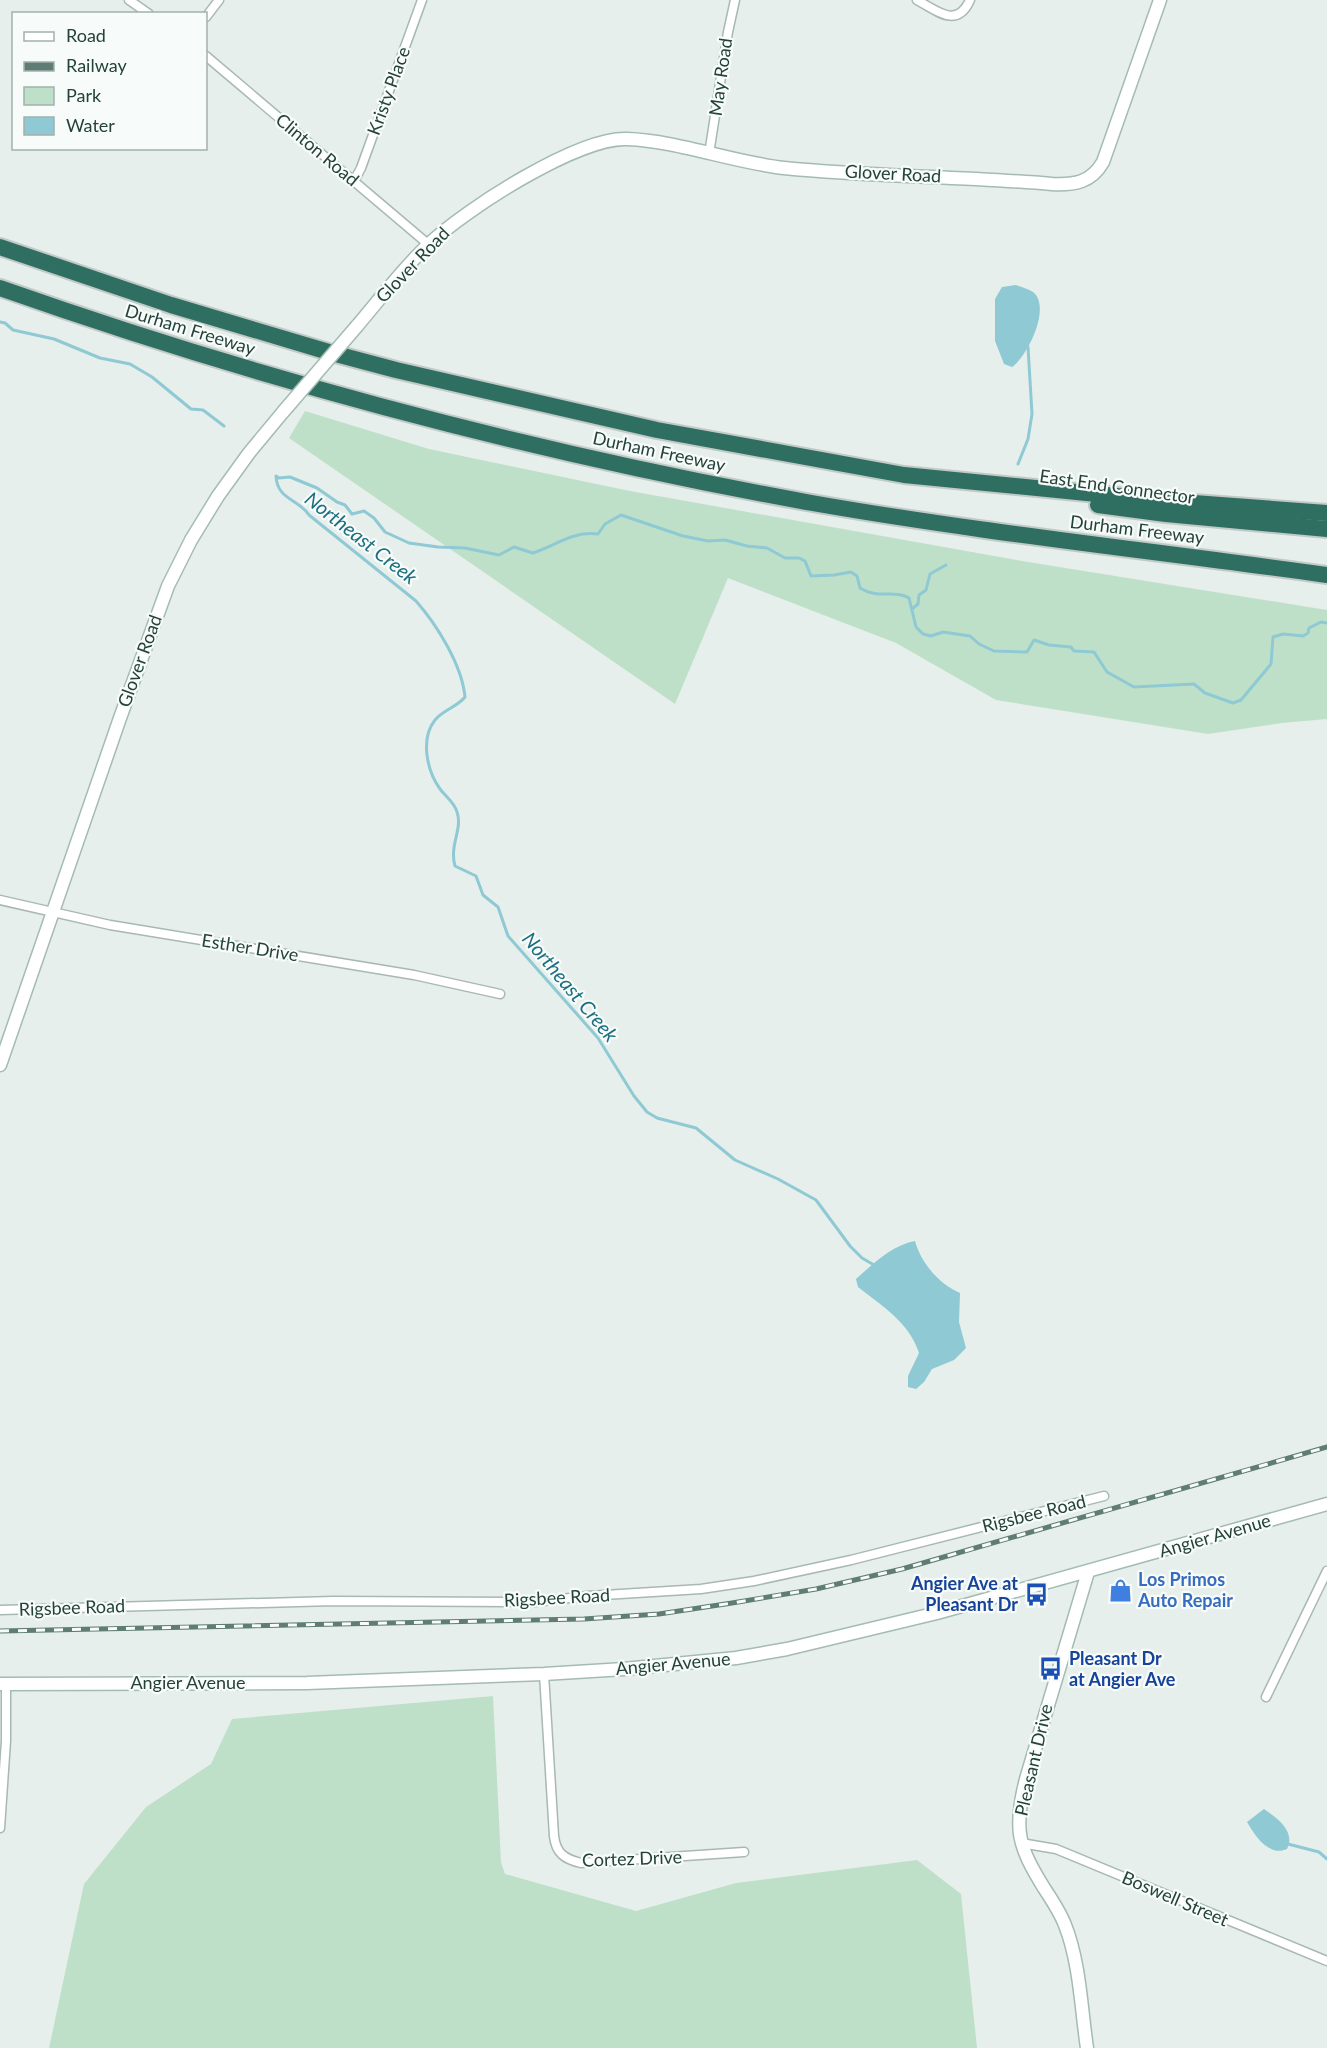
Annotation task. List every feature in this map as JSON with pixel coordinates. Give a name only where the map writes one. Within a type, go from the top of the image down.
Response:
[{"type":"highway","name":"Durham Freeway","points":[[0,247],[171,305],[396,370],[657,430],[904,475],[1167,501],[1327,513]]},
{"type":"highway","name":"Durham Freeway","points":[[0,288],[119,329],[332,393],[485,433],[649,471],[897,517],[1322,575]]},
{"type":"highway","name":"East End Connector","points":[[904,475],[1135,510],[1327,529]]},
{"type":"street","points":[[129,0],[146,12]]},
{"type":"street","points":[[207,16],[219,0]]},
{"type":"street","name":"Kristy Place","points":[[354,181],[361,168],[422,0]]},
{"type":"street","name":"May Road","points":[[709,154],[735,0]]},
{"type":"street","points":[[917,0],[945,16],[957,16],[966,8],[970,0]]},
{"type":"street","name":"Glover Road","points":[[0,1065],[123,708],[168,586],[191,540],[218,496],[249,453],[428,244],[462,216],[489,199],[576,151],[616,139],[662,143],[771,166],[800,169],[1052,184],[1081,182],[1092,176],[1103,162],[1160,0]]},
{"type":"street","name":"Clinton Road","points":[[207,57],[428,244]]},
{"type":"street","name":"Esther Drive","points":[[0,900],[110,925],[414,975],[500,994]]},
{"type":"street","name":"Rigsbee Road","points":[[0,1610],[333,1601],[534,1602],[701,1589],[754,1581],[851,1560],[1104,1496]]},
{"type":"street","name":"Angier Avenue","points":[[3,1684],[307,1683],[544,1674],[736,1658],[938,1613],[1327,1504]]},
{"type":"street","points":[[1266,1697],[1327,1571]]},
{"type":"street","name":"Pleasant Drive","points":[[1088,1572],[1022,1796],[1019,1822],[1021,1843],[1028,1862],[1059,1911],[1065,1925],[1074,1957],[1088,2048]]},
{"type":"street","name":"Cortez Drive","points":[[544,1674],[554,1836],[557,1851],[570,1860],[581,1863],[744,1852]]},
{"type":"street","points":[[0,1828],[6,1741],[3,1684]]},
{"type":"street","name":"Boswell Street","points":[[1021,1843],[1056,1849],[1327,1961]]},
{"type":"green space","points":[[305,411],[429,449],[630,491],[1022,561],[1327,610],[1327,719],[1208,734],[996,700],[896,643],[728,578],[675,704],[289,438]]},
{"type":"green space","points":[[493,1696],[501,1862],[505,1874],[636,1911],[736,1883],[917,1860],[961,1894],[977,2048],[49,2048],[84,1884],[146,1807],[211,1764],[232,1719]]},
{"type":"water","points":[[1016,285],[1033,292],[1038,299],[1040,309],[1039,320],[1030,343],[1012,367],[1004,364],[995,341],[995,299],[1002,287]]},
{"type":"water","points":[[915,1241],[926,1265],[932,1272],[945,1284],[960,1293],[959,1322],[966,1348],[954,1360],[932,1369],[924,1382],[916,1389],[908,1387],[908,1376],[919,1353],[909,1332],[885,1308],[858,1287],[856,1279],[891,1251]]},
{"type":"water","points":[[1264,1809],[1287,1831],[1289,1842],[1287,1849],[1274,1850],[1263,1844],[1247,1822]]},
{"type":"waterway","name":"Northeast Creek","points":[[0,322],[13,330],[54,339],[100,358],[130,364],[152,377],[191,409],[203,410],[224,426]]},
{"type":"waterway","points":[[1018,464],[1028,439],[1032,414],[1028,347]]},
{"type":"waterway","points":[[874,1265],[862,1258],[850,1246],[816,1200],[778,1179],[735,1160],[696,1128],[657,1118],[647,1112],[634,1096],[598,1038],[508,936],[498,907],[483,895],[476,876],[455,866],[457,812],[435,782],[427,755],[428,736],[435,720],[465,697],[454,659],[432,622],[416,601],[284,495],[277,484],[276,476],[290,477],[317,488],[345,505],[352,514],[364,511],[374,518],[385,532],[409,543],[465,548],[499,555],[514,547],[533,553],[572,537],[598,534],[605,524],[621,515],[683,536],[708,541],[725,540],[767,548],[785,558],[799,558],[805,561],[811,576],[851,572],[857,576],[860,588],[867,592],[898,594],[909,598],[916,627],[923,634],[931,636],[943,632],[970,636],[979,644],[994,651],[1027,652],[1034,640],[1049,645],[1071,647],[1074,651],[1094,652],[1107,672],[1134,687],[1194,684],[1205,693],[1233,703],[1241,700],[1271,664],[1273,637],[1283,634],[1303,636],[1308,633],[1309,628],[1321,622],[1327,623]]},
{"type":"waterway","points":[[912,609],[918,604],[919,595],[926,590],[930,574],[946,565]]},
{"type":"waterway","points":[[1288,1844],[1319,1852],[1327,1859]]},
{"type":"railway","points":[[0,1631],[584,1619],[659,1614],[816,1589],[902,1569],[1327,1447]]},
{"type":"place","name":"Los Primos Auto Repair","points":[[1120,1590]]},
{"type":"place","name":"Angier Ave at Pleasant Dr","points":[[1036,1594]]},
{"type":"place","name":"Pleasant Dr at Angier Ave","points":[[1051,1669]]}]
